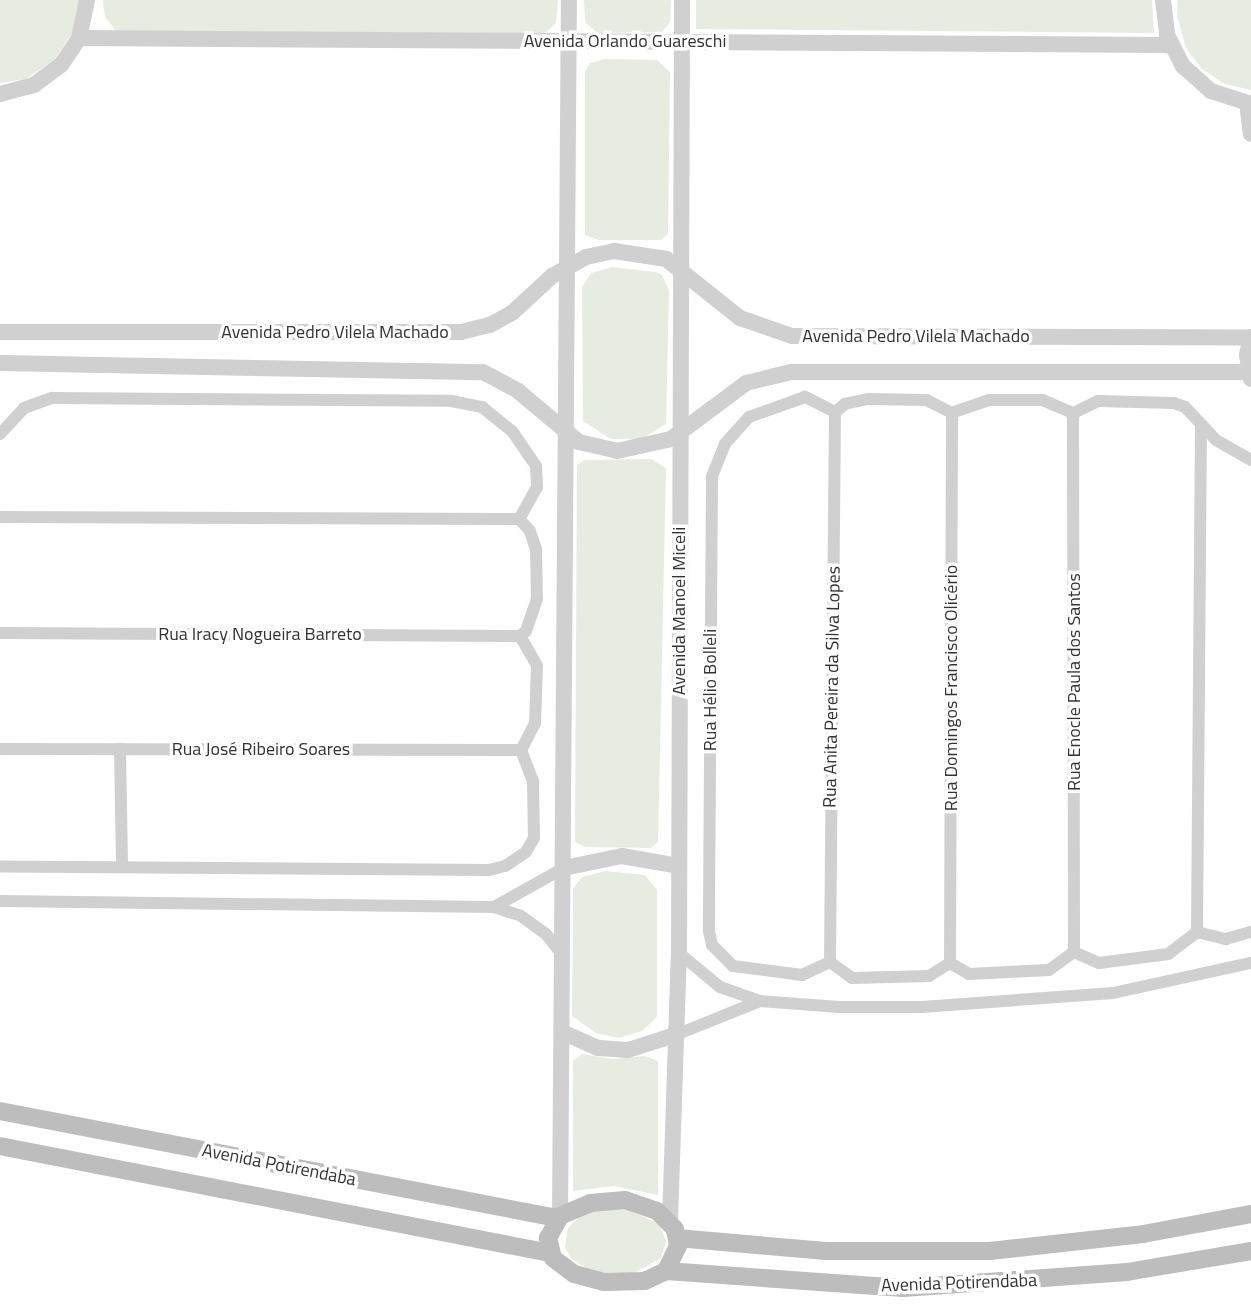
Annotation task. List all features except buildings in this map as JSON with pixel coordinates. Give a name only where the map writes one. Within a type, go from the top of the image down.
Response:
[{"type":"main road","name":"Avenida Potirendaba","points":[[0,1111],[559,1217]]},
{"type":"main road","name":"Avenida Potirendaba","points":[[0,1146],[550,1253]]},
{"type":"main road","points":[[625,1200],[649,1206],[673,1229],[676,1255],[666,1271],[636,1283],[594,1281],[574,1274],[550,1253],[548,1238],[559,1217],[590,1203],[625,1200]]},
{"type":"main road","name":"Avenida Potirendaba","points":[[673,1229],[825,1251],[990,1251],[1143,1234],[1251,1214]]},
{"type":"main road","name":"Avenida Potirendaba","points":[[666,1271],[903,1288],[1127,1272],[1251,1251]]},
{"type":"street","points":[[0,94],[24,89],[52,73],[79,37],[87,0]]},
{"type":"street","points":[[559,1217],[568,434],[569,0]]},
{"type":"street","name":"Avenida Manoel Miceli","points":[[673,1229],[678,1034],[682,0]]},
{"type":"street","points":[[1163,0],[1170,45],[1201,84],[1249,104],[1251,134]]},
{"type":"street","name":"Avenida Orlando Guareschi","points":[[79,37],[1170,45]]},
{"type":"street","name":"Avenida Pedro Vilela Machado","points":[[0,332],[461,332],[513,312],[568,267],[614,251],[643,252],[681,268],[740,318],[792,336],[1251,337]]},
{"type":"street","points":[[1250,376],[1251,337]]},
{"type":"street","name":"Avenida Pedro Vilela Machado","points":[[0,363],[471,371],[518,391],[579,442],[617,451],[646,448],[680,432],[746,383],[790,372],[1250,376]]},
{"type":"street","name":"Rua Hélio Bolleli","points":[[830,962],[802,975],[733,966],[712,945],[709,931],[712,477],[725,444],[749,417],[805,397],[835,412]]},
{"type":"street","points":[[0,435],[24,408],[52,398],[451,401],[482,407],[512,431],[536,466],[537,487],[519,519]]},
{"type":"street","points":[[835,412],[845,404],[868,399],[927,400],[952,413],[976,401],[1043,400],[1073,413],[1098,401],[1174,403],[1185,407],[1216,440],[1251,460]]},
{"type":"street","name":"Rua Anita Pereira da Silva Lopes","points":[[830,962],[835,412]]},
{"type":"street","name":"Rua Domingos Francisco Olicério","points":[[950,963],[952,413]]},
{"type":"street","name":"Rua Enocle Paula dos Santos","points":[[1073,413],[1074,952]]},
{"type":"street","points":[[1197,932],[1201,425]]},
{"type":"street","points":[[0,517],[519,519],[530,531],[536,549],[537,598],[526,631],[520,636],[537,666],[535,723],[521,750],[533,782],[534,838],[516,860],[489,870],[0,867]]},
{"type":"street","name":"Rua Iracy Nogueira Barreto","points":[[0,633],[520,636]]},
{"type":"street","name":"Rua José Ribeiro Soares","points":[[0,749],[521,750]]},
{"type":"street","points":[[120,749],[122,866]]},
{"type":"street","points":[[494,906],[564,868],[622,856],[678,866]]},
{"type":"street","points":[[0,901],[494,906],[522,916],[546,934],[561,953]]},
{"type":"street","points":[[830,962],[852,978],[929,976],[950,963],[969,974],[1049,970],[1074,952],[1099,963],[1168,954],[1197,932]]},
{"type":"street","points":[[1197,932],[1226,939],[1251,932]]},
{"type":"street","points":[[678,953],[720,987],[760,1001],[908,1007],[1023,1002],[1113,993],[1251,963]]},
{"type":"street","points":[[562,1032],[598,1048],[628,1049],[651,1046],[760,1001]]},
{"type":"shaded area","points":[[0,0],[79,0],[72,33],[54,60],[26,79],[0,83]]},
{"type":"shaded area","points":[[103,0],[558,0],[556,23],[545,33],[117,32],[105,17]]},
{"type":"shaded area","points":[[584,0],[671,0],[670,22],[662,32],[597,33],[585,22]]},
{"type":"shaded area","points":[[696,0],[1152,0],[1154,33],[696,29]]},
{"type":"shaded area","points":[[1178,0],[1251,0],[1251,90],[1225,84],[1202,69],[1186,48],[1177,16]]},
{"type":"shaded area","points":[[604,59],[657,60],[670,72],[668,234],[661,240],[599,240],[585,235],[585,72],[590,63]]},
{"type":"shaded area","points":[[612,267],[655,272],[662,275],[669,290],[666,424],[641,439],[611,439],[583,421],[582,287],[591,273]]},
{"type":"shaded area","points":[[651,459],[666,468],[658,842],[651,848],[585,847],[575,842],[577,465],[585,460]]},
{"type":"shaded area","points":[[605,871],[645,875],[657,890],[657,1017],[642,1031],[618,1038],[596,1033],[572,1016],[573,889],[582,877]]},
{"type":"shaded area","points":[[582,1054],[614,1059],[645,1056],[658,1061],[658,1195],[614,1186],[573,1191],[573,1061]]},
{"type":"shaded area","points":[[602,1208],[627,1209],[659,1224],[666,1241],[661,1258],[634,1273],[617,1275],[589,1270],[571,1258],[565,1247],[568,1228],[584,1213]]}]
